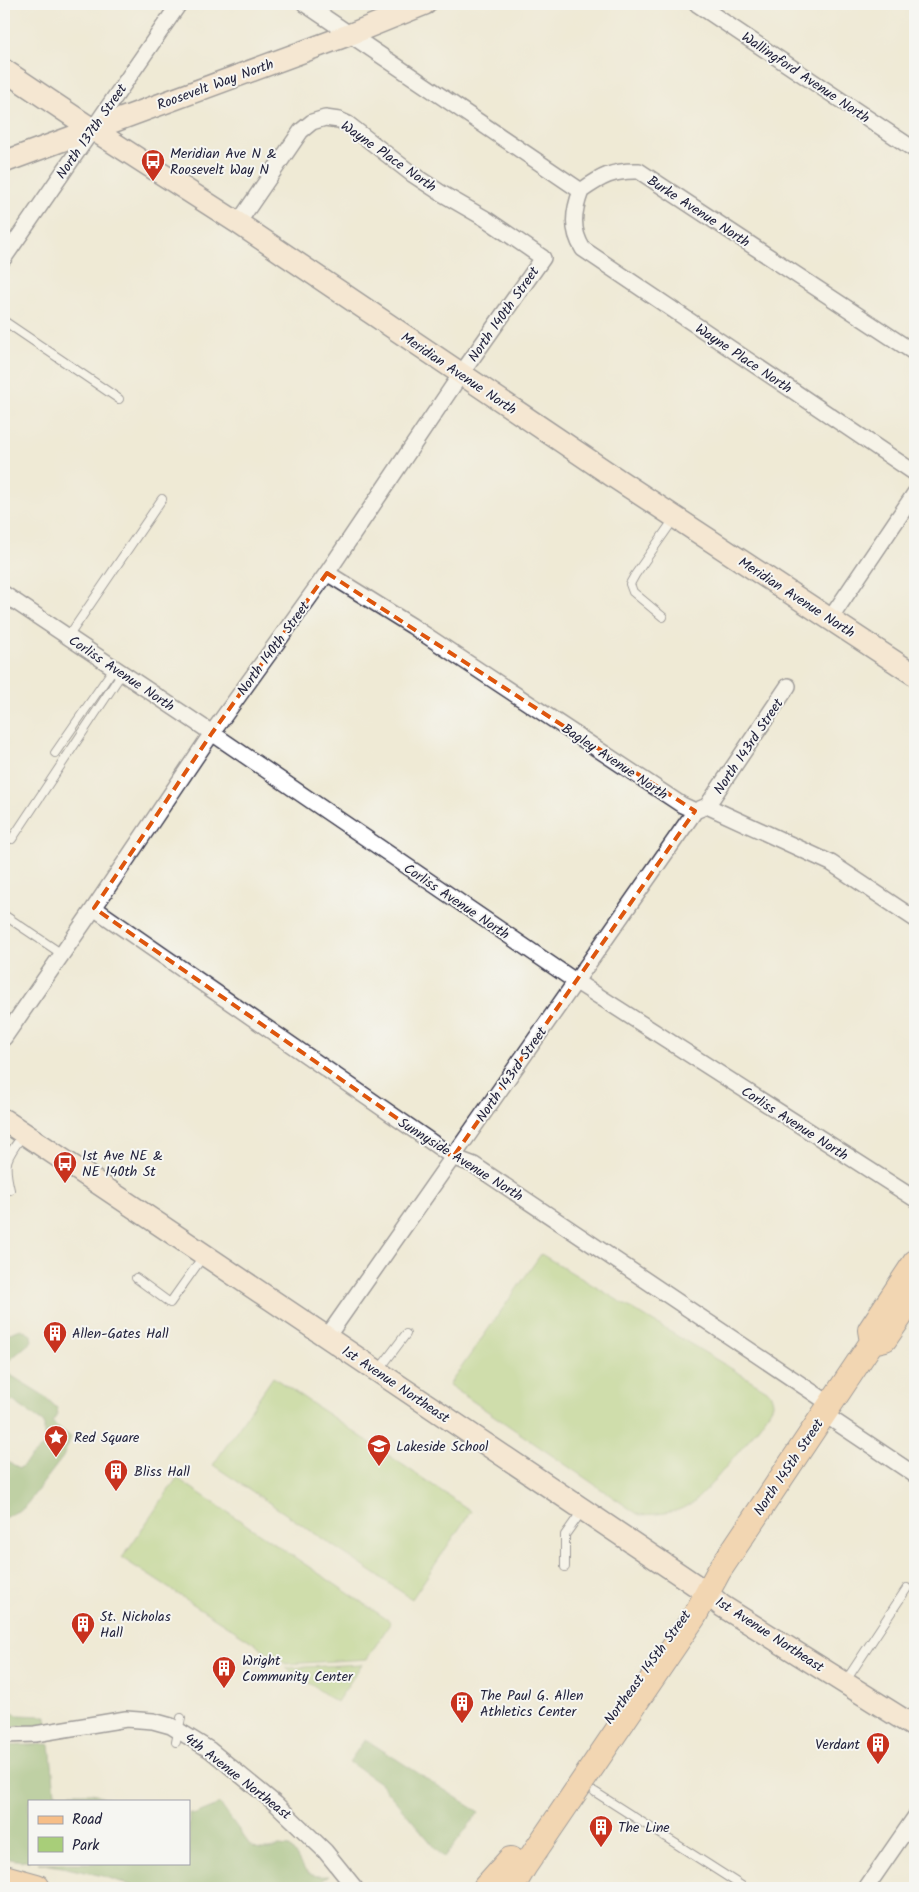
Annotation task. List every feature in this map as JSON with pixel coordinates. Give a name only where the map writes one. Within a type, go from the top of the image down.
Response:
[{"type":"highway","points":[[487,1888],[512,1861]]},
{"type":"highway","points":[[4,1879],[36,1888]]},
{"type":"main road","name":"North 145th Street","points":[[872,1342],[870,1330],[915,1262]]},
{"type":"main road","name":"North 145th Street","points":[[707,1593],[719,1570],[872,1342],[885,1339],[915,1295]]},
{"type":"main road","name":"Northeast 145th Street","points":[[493,1888],[686,1610],[707,1593]]},
{"type":"main road","name":"Northeast 145th Street","points":[[512,1888],[530,1858],[694,1617],[707,1593]]},
{"type":"street","name":"North 137th Street","points":[[4,258],[179,4]]},
{"type":"street","points":[[305,4],[581,191]]},
{"type":"street","name":"Roosevelt Way North","points":[[4,162],[350,34],[425,4]]},
{"type":"street","name":"Wallingford Avenue North","points":[[697,4],[915,150]]},
{"type":"street","name":"Meridian Avenue North","points":[[4,70],[238,223],[675,517],[915,675]]},
{"type":"street","name":"Wayne Place North","points":[[238,223],[295,138],[312,122],[325,118],[339,120],[348,124],[441,194],[486,219],[543,258]]},
{"type":"street","name":"Burke Avenue North","points":[[581,191],[603,176],[621,170],[639,171],[915,353]]},
{"type":"street","name":"Wayne Place North","points":[[581,191],[574,214],[577,239],[583,249],[915,473]]},
{"type":"street","name":"North 140th Street","points":[[4,1038],[212,733],[327,573],[461,374],[543,258]]},
{"type":"street","points":[[830,619],[915,493]]},
{"type":"street","name":"Bagley Avenue North","points":[[327,573],[450,650],[672,799],[701,808],[831,863],[915,919]]},
{"type":"street","name":"Corliss Avenue North","points":[[4,594],[212,733],[575,981],[915,1199]]},
{"type":"street","name":"North 143rd Street","points":[[327,1337],[575,981],[788,686]]},
{"type":"street","name":"Sunnyside Avenue North","points":[[94,908],[453,1157],[474,1165],[827,1409],[915,1475]]},
{"type":"street","name":"1st Avenue Northeast","points":[[4,1120],[583,1509],[707,1593],[722,1606],[915,1727]]},
{"type":"street","name":"4th Avenue Northeast","points":[[4,1735],[36,1734],[126,1718],[153,1721],[178,1730],[210,1750],[276,1804],[325,1851],[355,1888]]},
{"type":"street","points":[[866,1888],[915,1817]]},
{"type":"lane","points":[[4,321],[118,399]]},
{"type":"lane","points":[[68,637],[162,499]]},
{"type":"lane","points":[[663,617],[632,592],[630,584],[675,517]]},
{"type":"lane","points":[[55,753],[118,670]]},
{"type":"lane","points":[[12,839],[118,670]]},
{"type":"lane","points":[[4,915],[62,954]]},
{"type":"lane","points":[[10,1190],[5,1172],[7,1157],[24,1134]]},
{"type":"lane","points":[[136,1278],[170,1303],[205,1255]]},
{"type":"lane","points":[[378,1372],[406,1334]]},
{"type":"lane","points":[[565,1567],[565,1535],[583,1509]]},
{"type":"lane","points":[[845,1682],[907,1588]]},
{"type":"lane","points":[[595,1792],[745,1888]]},
{"type":"highlighted area","points":[[327,573],[695,811],[453,1157],[94,908],[212,733]]},
{"type":"green space","points":[[541,1254],[767,1390],[771,1395],[773,1404],[761,1423],[721,1473],[691,1504],[672,1512],[639,1515],[449,1385]]},
{"type":"green space","points":[[21,1329],[31,1335],[32,1341],[4,1365],[4,1335]]},
{"type":"green space","points":[[4,1371],[43,1395],[57,1408],[58,1414],[52,1422],[71,1437],[63,1457],[24,1508],[4,1518],[4,1460],[20,1468],[44,1445],[44,1423],[13,1401],[4,1401]]},
{"type":"green space","points":[[273,1377],[471,1511],[412,1599],[213,1465]]},
{"type":"green space","points":[[177,1478],[391,1622],[367,1659],[286,1664],[122,1558]]},
{"type":"green space","points":[[362,1664],[337,1702],[286,1668]]},
{"type":"green space","points":[[4,1710],[18,1715],[47,1716],[47,1725],[4,1726]]},
{"type":"green space","points":[[365,1739],[479,1812],[444,1858],[380,1783],[349,1762]]},
{"type":"green space","points":[[50,1744],[55,1793],[93,1793],[113,1800],[28,1800],[28,1862],[4,1858],[4,1746]]},
{"type":"green space","points":[[220,1804],[250,1845],[259,1849],[279,1846],[290,1847],[307,1872],[312,1875],[329,1876],[312,1888],[139,1888],[103,1876],[44,1864],[190,1864],[190,1814],[193,1815]]},
{"type":"place","name":"Meridian Ave N & Roosevelt Way N","points":[[153,182]]},
{"type":"place","name":"1st Ave NE & NE 140th St","points":[[65,1184]]},
{"type":"place","name":"Allen-Gates Hall","points":[[55,1354]]},
{"type":"place","name":"Red Square","points":[[56,1458]]},
{"type":"place","name":"Lakeside School","points":[[379,1467]]},
{"type":"place","name":"Bliss Hall","points":[[116,1492]]},
{"type":"place","name":"St. Nicholas Hall","points":[[83,1645]]},
{"type":"place","name":"Wright Community Center","points":[[224,1689]]},
{"type":"place","name":"The Paul G. Allen Athletics Center","points":[[462,1724]]},
{"type":"place","name":"Verdant","points":[[878,1765]]},
{"type":"place","name":"The Line","points":[[601,1848]]}]
